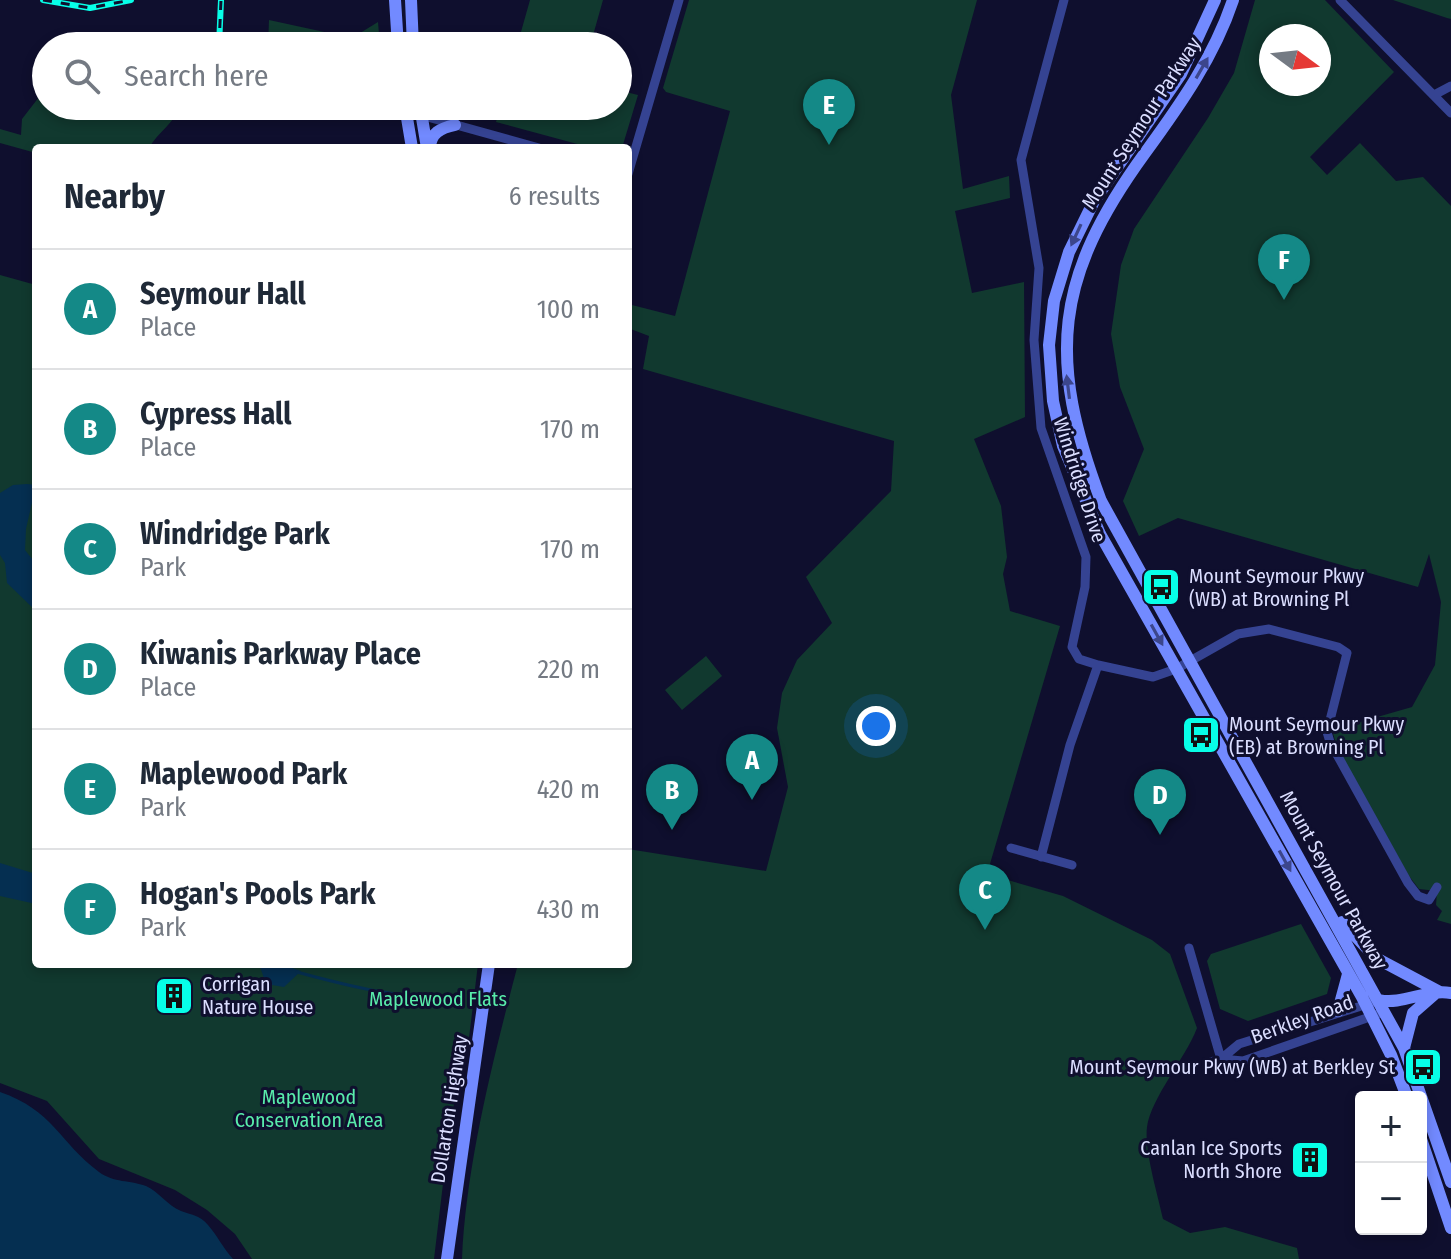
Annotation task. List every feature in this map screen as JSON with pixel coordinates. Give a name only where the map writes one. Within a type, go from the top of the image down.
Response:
[{"type":"main road","points":[[395,0],[397,32]]},
{"type":"main road","points":[[411,0],[412,32]]},
{"type":"main road","name":"Mount Seymour Parkway","points":[[1215,0],[1181,74],[1079,229],[1054,301],[1049,345],[1053,401],[1079,489],[1176,669],[1368,1010],[1404,1091]]},
{"type":"main road","name":"Mount Seymour Parkway","points":[[1233,0],[1199,74],[1122,186],[1086,251],[1070,310],[1066,349],[1071,409],[1101,501],[1188,662],[1384,1005],[1404,1048],[1451,1182]]},
{"type":"main road","points":[[407,120],[411,144]]},
{"type":"main road","points":[[422,120],[427,144]]},
{"type":"main road","points":[[430,144],[442,127],[455,125]]},
{"type":"main road","points":[[1325,903],[1376,958],[1445,992]]},
{"type":"main road","name":"Dollarton Highway","points":[[447,1259],[488,968]]},
{"type":"main road","points":[[1338,1011],[1348,974]]},
{"type":"main road","points":[[1404,1048],[1413,1013],[1445,992]]},
{"type":"main road","name":"Berkley Road","points":[[1384,1005],[1445,992]]},
{"type":"main road","points":[[1427,1157],[1451,1228]]},
{"type":"street","points":[[632,159],[679,0]]},
{"type":"street","name":"Windridge Drive","points":[[1064,0],[1024,139],[1021,179],[1039,268],[1034,370],[1041,428],[1086,557],[1085,587],[1072,647],[1079,659],[1098,665]]},
{"type":"street","points":[[1340,0],[1451,113]]},
{"type":"street","points":[[1434,95],[1439,89],[1451,86]]},
{"type":"street","points":[[442,120],[524,144]]},
{"type":"street","points":[[1041,857],[1070,745],[1098,665],[1153,677],[1176,669],[1238,634],[1269,629],[1330,644],[1347,653],[1327,732],[1330,742],[1408,883],[1418,896],[1429,900],[1437,887]]},
{"type":"street","points":[[1011,848],[1072,865]]},
{"type":"street","points":[[1189,948],[1221,1059]]},
{"type":"street","name":"Berkley Road","points":[[1207,1063],[1221,1059],[1243,1061],[1384,1005]]},
{"type":"street","name":"Berkley Road","points":[[1221,1059],[1239,1044],[1338,1011],[1368,1010]]},
{"type":"green space","points":[[530,0],[603,0],[594,32],[521,32]]},
{"type":"green space","points":[[689,0],[977,0],[951,95],[963,189],[1009,176],[1010,198],[955,211],[972,293],[1024,282],[1025,417],[974,439],[1001,506],[1007,557],[1003,574],[1010,611],[1060,626],[987,874],[1063,896],[1152,940],[1170,954],[1197,1028],[1161,1091],[1147,1127],[1149,1160],[1163,1219],[1190,1233],[1225,1227],[1297,1248],[1299,1259],[462,1259],[475,1148],[517,968],[632,968],[632,850],[766,871],[788,787],[777,728],[782,693],[797,660],[832,623],[806,577],[891,491],[894,441],[643,369],[649,336],[632,330],[632,305],[675,316],[730,111],[666,92],[663,88]]},
{"type":"green space","points":[[1255,0],[1325,0],[1394,72],[1310,157],[1327,175],[1360,143],[1396,181],[1423,177],[1451,206],[1451,924],[1437,920],[1442,911],[1436,905],[1437,891],[1419,889],[1409,876],[1337,747],[1332,730],[1412,707],[1435,665],[1441,602],[1429,554],[1418,587],[1178,518],[1139,536],[1123,501],[1144,449],[1120,387],[1111,334],[1121,265],[1134,229],[1234,73]]},
{"type":"green space","points":[[1393,0],[1451,0],[1451,19],[1447,18]]},
{"type":"green space","points":[[269,20],[324,32],[269,32]]},
{"type":"green space","points":[[378,22],[379,32],[362,32]]},
{"type":"green space","points":[[632,94],[638,95],[632,115]]},
{"type":"green space","points":[[32,106],[32,120],[171,120],[152,144],[32,144],[32,152],[0,143],[0,129],[21,135],[22,119]]},
{"type":"green space","points":[[630,120],[623,144],[577,144],[496,122]]},
{"type":"green space","name":"Maplewood Conservation Area","points":[[0,275],[32,284],[32,968],[478,968],[468,1046],[451,1117],[434,1259],[252,1259],[235,1234],[207,1210],[175,1190],[99,1159],[47,1101],[0,1083]]},
{"type":"green space","points":[[706,656],[722,676],[682,710],[665,690]]},
{"type":"green space","points":[[1301,924],[1331,978],[1327,994],[1248,1021],[1220,1009],[1207,961],[1211,954]]},
{"type":"water","points":[[13,485],[32,485],[25,550],[32,559],[32,607],[7,583],[5,563],[0,555],[0,493]]},
{"type":"water","points":[[0,863],[32,873],[32,903],[0,896]]},
{"type":"water","points":[[260,968],[301,971],[284,987],[266,984]]},
{"type":"water","points":[[0,1092],[18,1099],[44,1117],[99,1172],[110,1178],[146,1186],[181,1211],[202,1219],[233,1259],[0,1259]]},
{"type":"waterway","points":[[297,972],[391,993],[450,997]]},
{"type":"railway","points":[[43,0],[90,8],[131,0]]},
{"type":"railway","points":[[220,32],[221,0]]},
{"type":"place","name":"Maplewood Park","points":[[829,145]]},
{"type":"place","name":"Hogan's Pools Park","points":[[1284,300]]},
{"type":"place","name":"Mount Seymour Pkwy (WB) at Browning Pl","points":[[1161,587]]},
{"type":"place","name":"Mount Seymour Pkwy (EB) at Browning Pl","points":[[1201,735]]},
{"type":"place","name":"Seymour Hall","points":[[752,800]]},
{"type":"place","name":"Cypress Hall","points":[[672,830]]},
{"type":"place","name":"Kiwanis Parkway Place","points":[[1160,835]]},
{"type":"place","name":"Windridge Park","points":[[985,930]]},
{"type":"place","name":"Corrigan Nature House","points":[[174,996]]},
{"type":"place","name":"Mount Seymour Pkwy (WB) at Berkley St","points":[[1423,1067]]},
{"type":"place","name":"Canlan Ice Sports North Shore","points":[[1310,1160]]},
{"type":"park label","name":"Maplewood Flats","points":[[438,999]]}]
